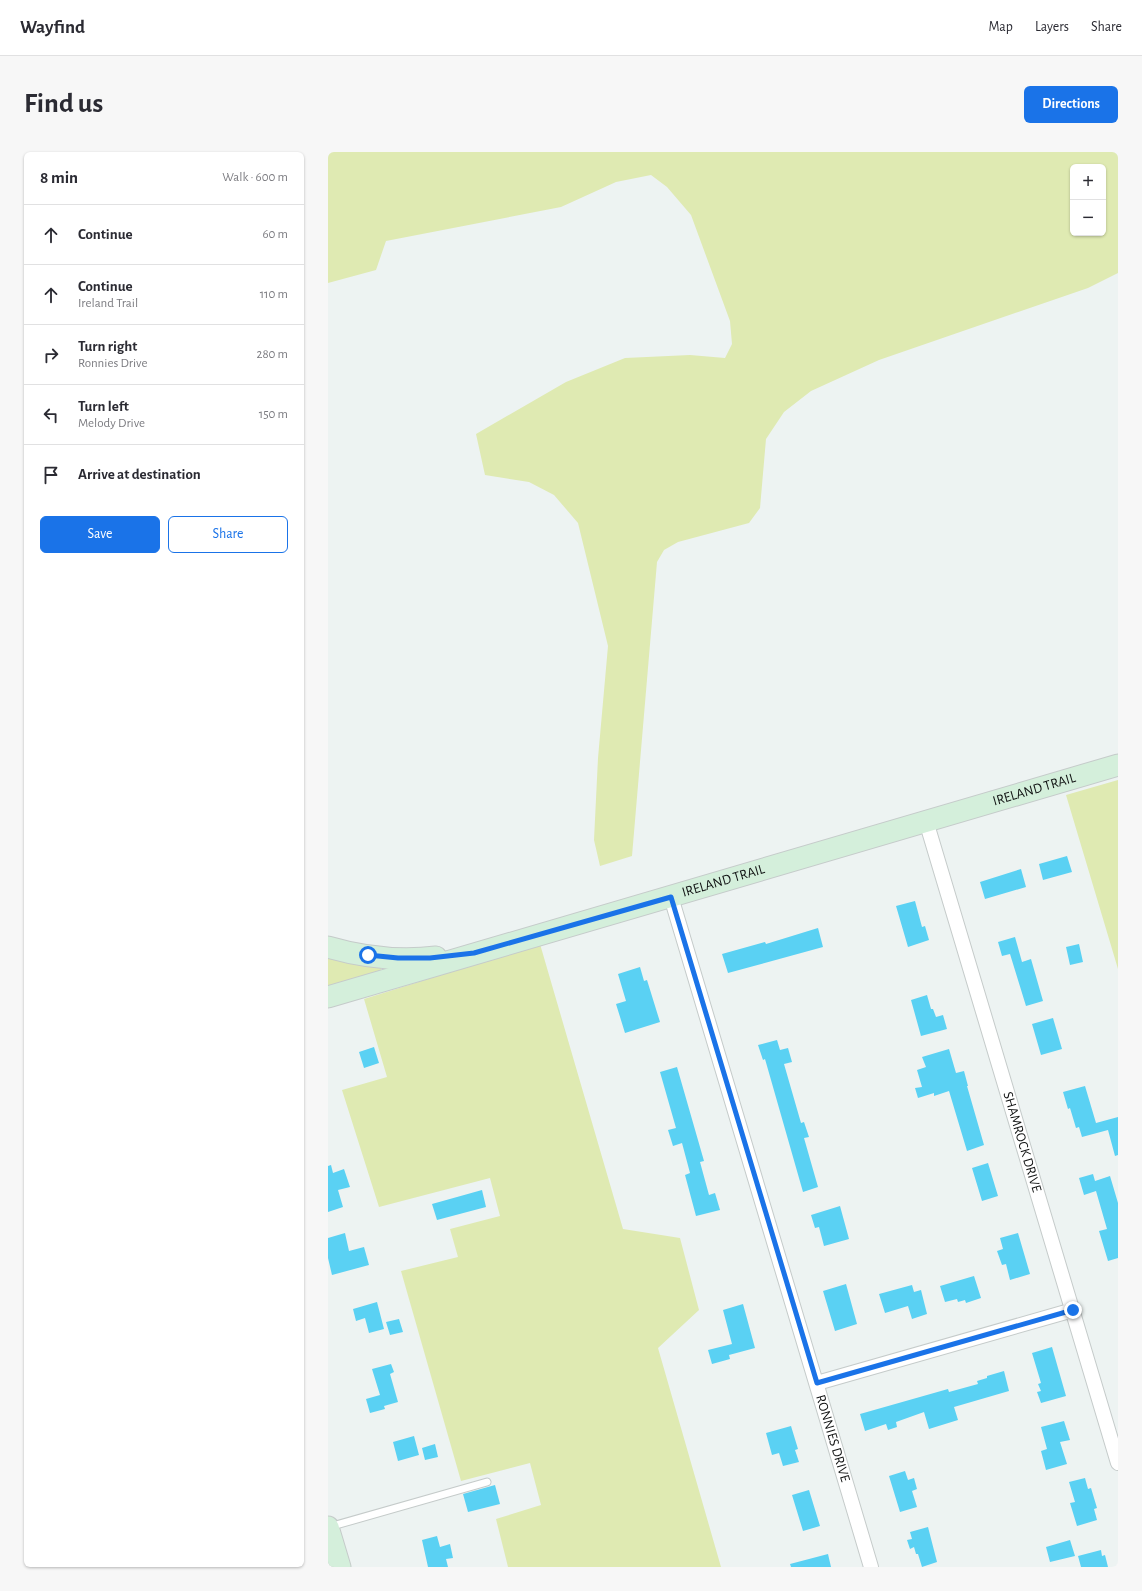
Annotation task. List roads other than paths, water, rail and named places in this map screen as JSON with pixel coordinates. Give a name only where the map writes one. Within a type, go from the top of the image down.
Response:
[{"type":"street","name":"IRELAND TRAIL","points":[[328,997],[1118,765]]},
{"type":"street","name":"SHAMROCK DRIVE","points":[[926,821],[1118,1463]]},
{"type":"street","name":"RONNIES DRIVE","points":[[671,897],[871,1567]]},
{"type":"street","points":[[328,947],[368,955],[398,958],[430,958],[474,953]]},
{"type":"street","points":[[817,1383],[1073,1310]]},
{"type":"street","points":[[328,1527],[340,1567]]},
{"type":"lane","points":[[328,1527],[487,1482]]}]
